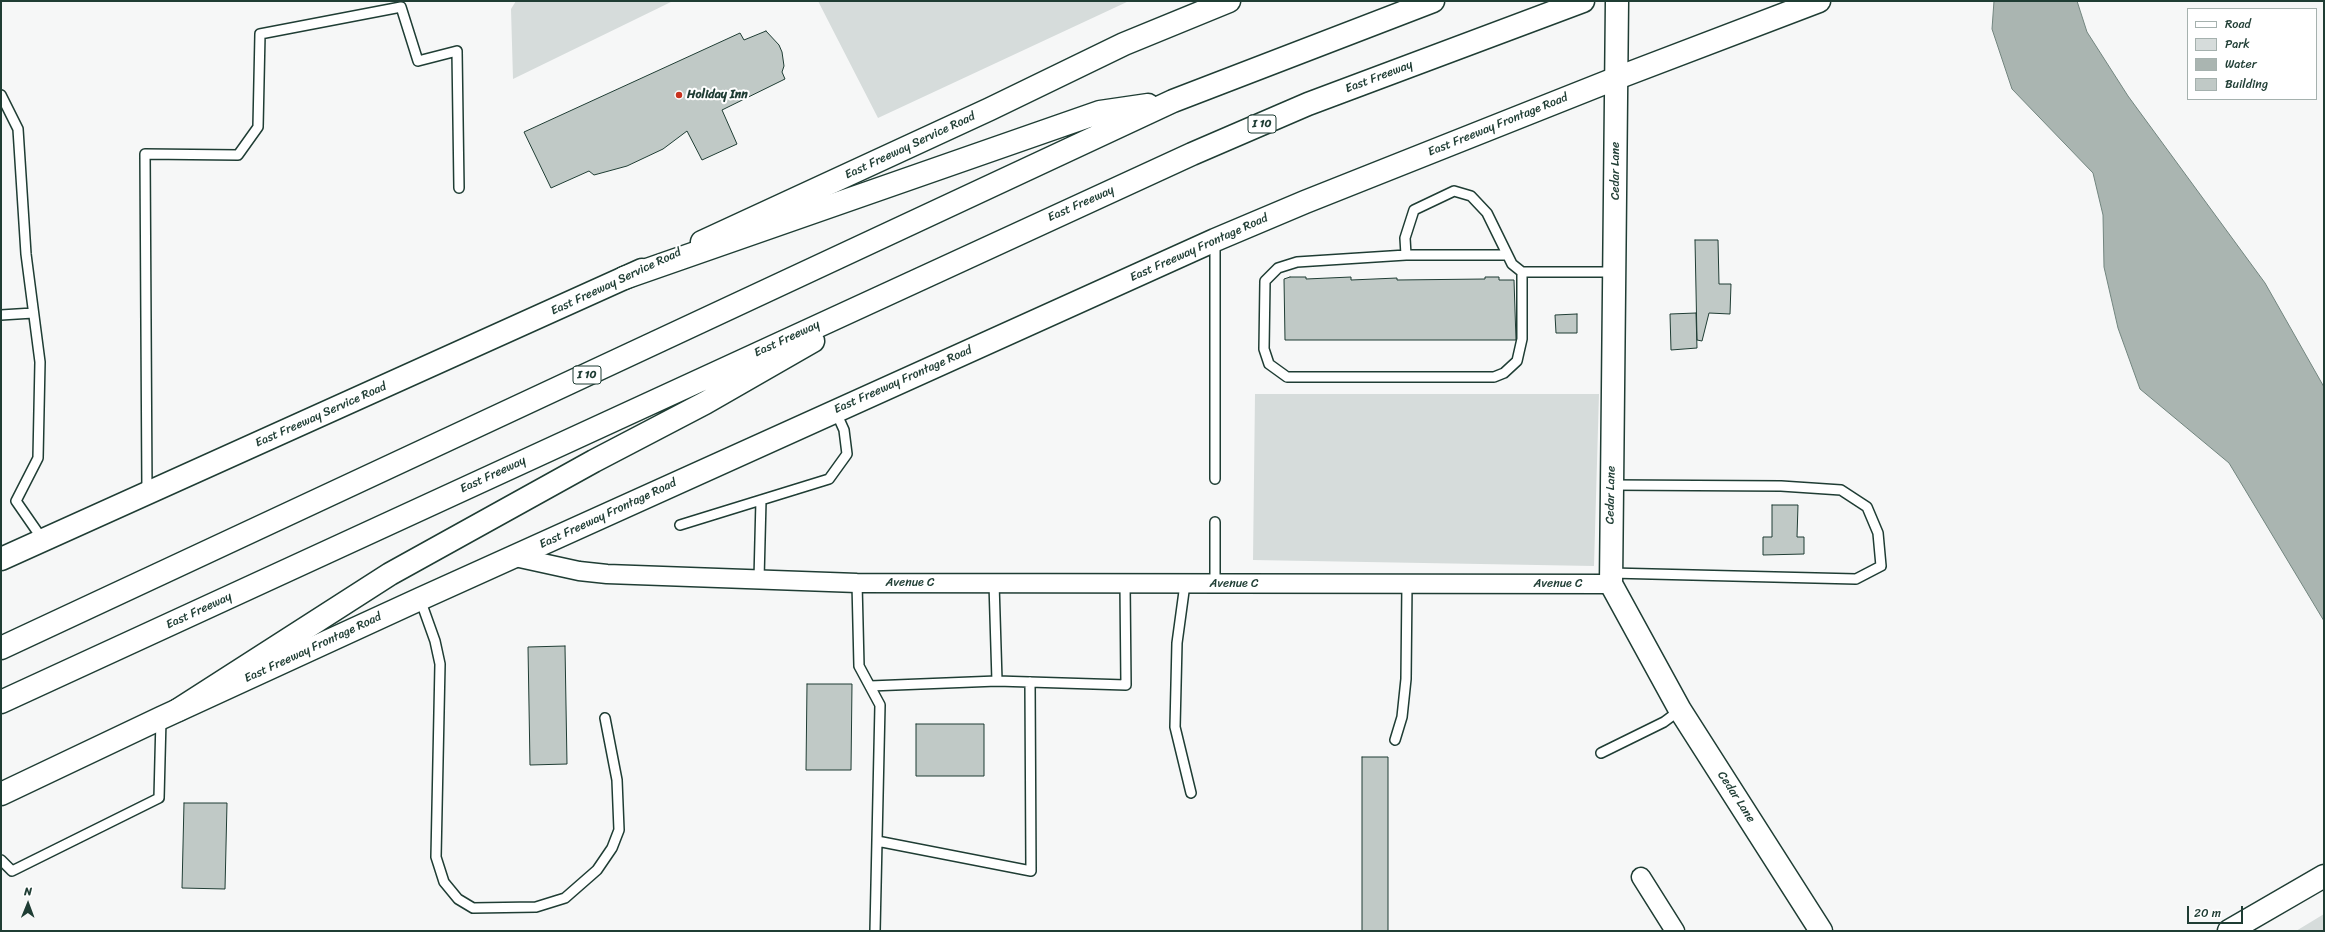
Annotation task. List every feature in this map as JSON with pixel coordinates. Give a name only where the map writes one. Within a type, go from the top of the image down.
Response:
[{"type":"main road","name":"East Freeway Service Road","points":[[1,559],[624,278],[981,113],[1124,44],[1229,1]]},
{"type":"main road","name":"I 10","points":[[1,648],[1173,101],[1433,1]]},
{"type":"main road","name":"East Freeway","points":[[1,702],[1192,154],[1308,104],[1583,1]]},
{"type":"main road","name":"Cedar Lane","points":[[1617,1],[1616,272],[1611,579],[1680,710],[1821,931]]},
{"type":"main road","name":"East Freeway Frontage Road","points":[[1,794],[170,714],[420,599],[835,410],[1215,240],[1305,202],[1617,78],[1819,1]]},
{"type":"main road","points":[[624,278],[1100,112],[1173,101]]},
{"type":"main road","points":[[170,714],[390,574],[594,461],[705,403],[948,265]]},
{"type":"main road","points":[[2229,931],[2324,876]]},
{"type":"street","name":"Avenue C","points":[[515,557],[593,573],[857,583],[1407,584],[1611,579]]},
{"type":"street","points":[[1641,877],[1675,931]]},
{"type":"lane","points":[[147,493],[145,154],[238,155],[258,127],[260,34],[401,7],[418,61],[457,51],[459,188]]},
{"type":"lane","points":[[1,95],[18,129],[26,254],[40,362],[38,458],[16,501],[43,540]]},
{"type":"lane","points":[[1406,255],[1405,238],[1414,210],[1454,191],[1471,196],[1487,213],[1512,264],[1522,272],[1616,272]]},
{"type":"lane","points":[[1215,240],[1215,479]]},
{"type":"lane","points":[[1507,255],[1406,255],[1298,262],[1278,268],[1265,280],[1264,349],[1269,364],[1287,377],[1494,377],[1504,373],[1517,361],[1522,339],[1522,272]]},
{"type":"lane","points":[[1,314],[33,313]]},
{"type":"lane","points":[[680,525],[829,479],[847,454],[844,430],[835,410]]},
{"type":"lane","points":[[1611,579],[1856,579],[1881,566],[1878,533],[1867,507],[1841,490],[1780,486],[1612,485]]},
{"type":"lane","points":[[759,579],[761,500]]},
{"type":"lane","points":[[1215,522],[1215,584]]},
{"type":"lane","points":[[857,583],[859,666],[880,705],[875,931]]},
{"type":"lane","points":[[994,583],[997,681]]},
{"type":"lane","points":[[870,686],[997,681],[1126,685],[1125,584]]},
{"type":"lane","points":[[1185,584],[1177,644],[1175,727],[1191,793]]},
{"type":"lane","points":[[1395,740],[1402,718],[1406,679],[1407,584]]},
{"type":"lane","points":[[420,599],[435,641],[440,664],[436,857],[444,882],[458,899],[473,908],[536,907],[565,898],[597,870],[612,848],[619,830],[617,780],[605,718]]},
{"type":"lane","points":[[877,841],[1031,871],[1030,682]]},
{"type":"lane","points":[[1601,753],[1664,722],[1680,710]]},
{"type":"lane","points":[[1,860],[12,871],[159,798],[170,714]]},
{"type":"green space","points":[[516,1],[673,1],[513,79],[511,9]]},
{"type":"green space","points":[[818,1],[1129,1],[878,118]]},
{"type":"green space","points":[[1255,394],[1599,394],[1594,566],[1253,560]]},
{"type":"green space","points":[[2324,914],[2324,931],[2296,931]]},
{"type":"water","points":[[1994,1],[2077,1],[2087,32],[2128,96],[2265,283],[2324,387],[2324,621],[2229,463],[2140,389],[2118,328],[2104,267],[2103,215],[2093,173],[2012,89],[1992,29]]},
{"type":"building","name":"Holiday Inn","points":[[766,31],[779,45],[782,52],[784,66],[782,72],[785,79],[722,110],[737,144],[702,160],[687,131],[663,149],[627,166],[594,175],[589,171],[551,188],[524,132],[740,33],[744,40]]},
{"type":"building","points":[[1695,240],[1718,240],[1719,284],[1731,284],[1730,314],[1709,313],[1702,341],[1697,340]]},
{"type":"building","points":[[1290,277],[1306,277],[1306,279],[1351,277],[1351,280],[1397,278],[1397,280],[1485,279],[1485,277],[1499,277],[1499,280],[1514,280],[1516,340],[1285,340],[1284,279]]},
{"type":"building","points":[[1696,313],[1697,348],[1671,350],[1670,314]]},
{"type":"building","points":[[1577,314],[1577,333],[1556,333],[1555,315]]},
{"type":"building","points":[[1772,505],[1798,505],[1797,537],[1804,537],[1804,554],[1763,555],[1763,537],[1772,537]]},
{"type":"building","points":[[565,646],[567,764],[530,765],[528,647]]},
{"type":"building","points":[[807,684],[852,684],[851,770],[806,770]]},
{"type":"building","points":[[916,724],[984,724],[984,776],[916,776]]},
{"type":"building","points":[[1362,757],[1388,757],[1388,931],[1362,931]]},
{"type":"building","points":[[184,803],[227,803],[225,889],[182,888]]},
{"type":"place","name":"Holiday Inn","points":[[679,95]]}]
